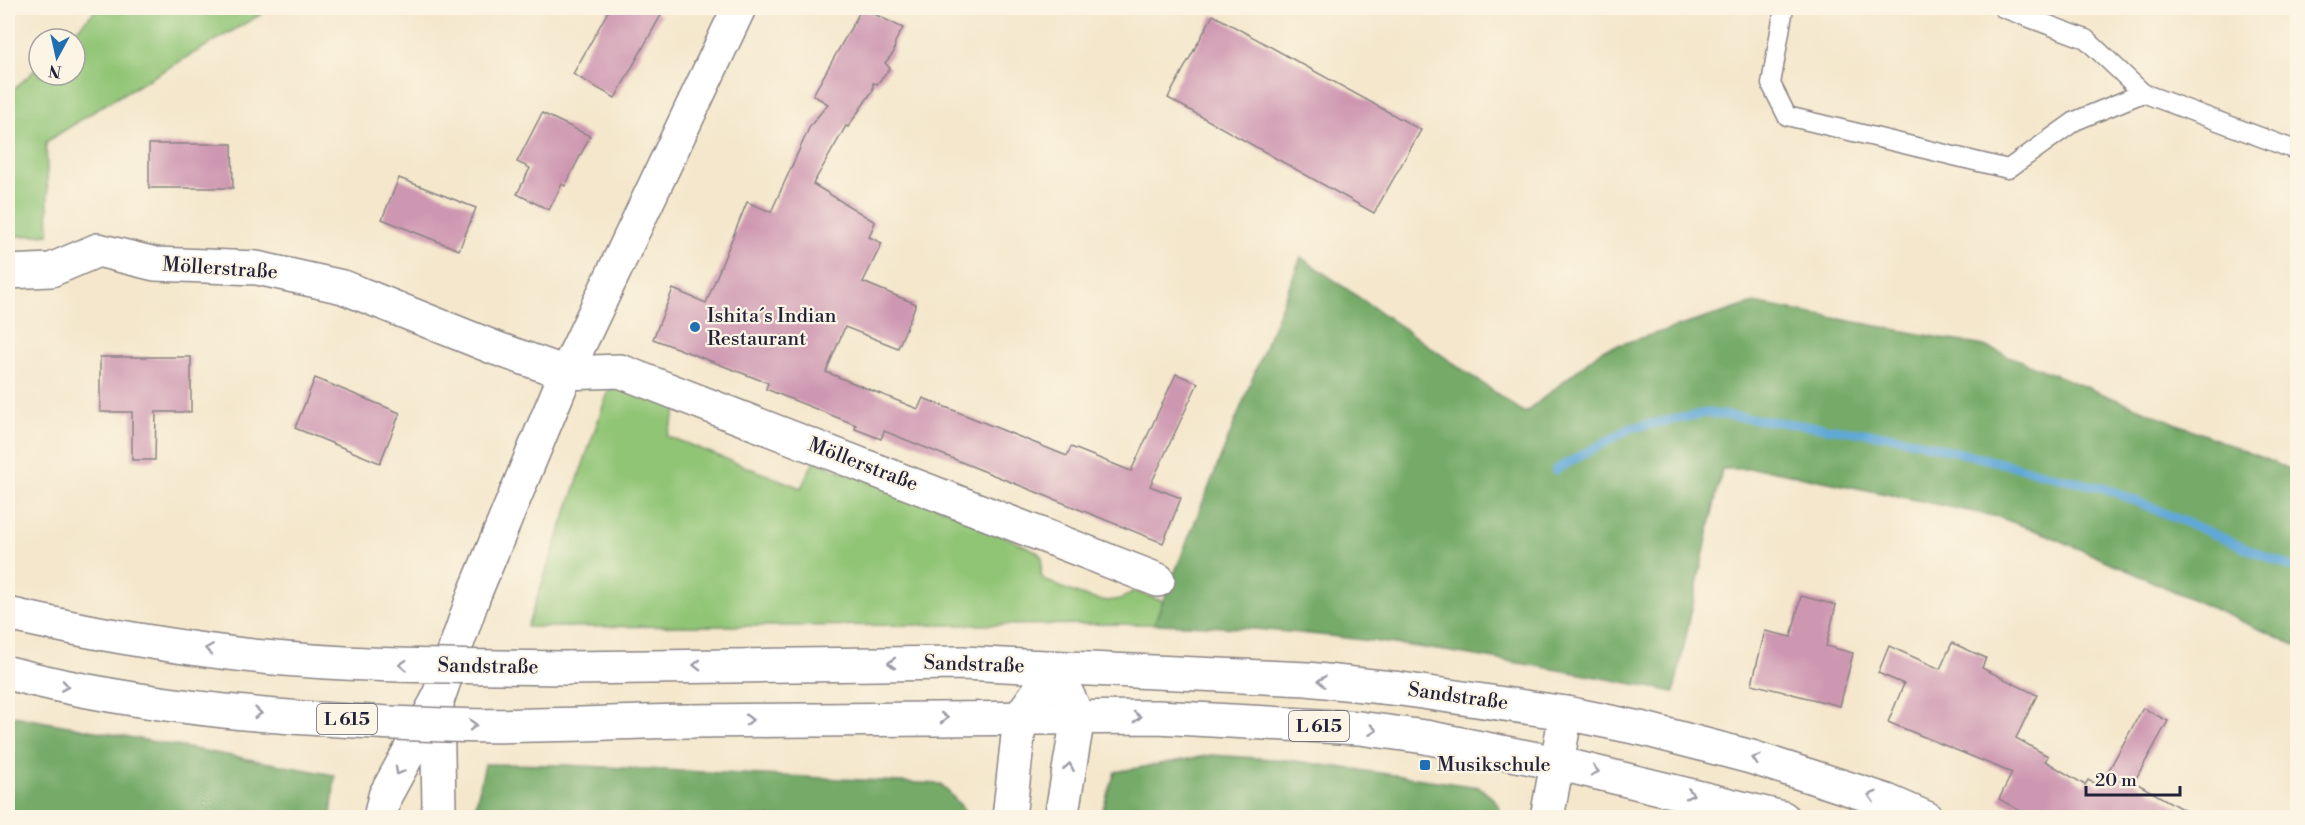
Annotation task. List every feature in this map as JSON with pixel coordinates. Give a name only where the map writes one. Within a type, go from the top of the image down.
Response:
[{"type":"main road","points":[[380,818],[385,796],[437,701],[474,595],[566,373],[739,8]]},
{"type":"main road","name":"Möllerstraße","points":[[8,272],[51,270],[98,250],[155,264],[223,265],[291,274],[343,287],[566,373],[620,370],[1158,580]]},
{"type":"main road","name":"Sandstraße","points":[[8,614],[91,633],[263,657],[408,666],[567,668],[962,663],[1307,679],[1566,713],[1644,729],[1751,757],[1887,801],[1926,818]]},
{"type":"main road","points":[[1009,818],[1020,717],[1055,669],[1078,717],[1060,818]]},
{"type":"main road","name":"L 615","points":[[8,673],[41,682],[195,708],[446,725],[1078,717],[1212,719],[1359,728],[1425,736],[1557,763],[1783,818]]},
{"type":"main road","points":[[437,701],[440,807],[437,818]]},
{"type":"main road","points":[[1547,818],[1566,713]]},
{"type":"lane","points":[[1784,8],[1771,84],[1787,116],[2008,169],[2075,121],[2144,93]]},
{"type":"lane","points":[[2003,8],[2086,39],[2144,93],[2298,151]]},
{"type":"green space","points":[[98,8],[272,8],[104,105],[46,142],[49,234],[8,237],[8,95],[27,77],[27,87],[87,87],[87,27],[79,27]]},
{"type":"green space","points":[[1301,257],[1525,413],[1602,350],[1754,303],[1984,346],[2297,472],[2297,646],[2048,535],[1998,517],[1765,469],[1722,469],[1674,692],[1480,657],[1350,638],[1154,624]]},
{"type":"green space","points":[[611,383],[679,404],[667,436],[801,488],[814,461],[947,510],[1036,551],[1042,557],[1041,575],[1044,580],[1078,594],[1101,600],[1123,598],[1133,591],[1163,601],[1154,624],[527,627]]},
{"type":"green space","points":[[8,715],[335,775],[331,817],[8,817]]},
{"type":"green space","points":[[1211,755],[1288,760],[1479,787],[1496,801],[1503,817],[1100,817],[1115,772]]},
{"type":"green space","points":[[485,764],[566,765],[941,784],[963,808],[967,817],[473,817]]},
{"type":"building","points":[[610,8],[647,8],[661,15],[615,98],[573,74]]},
{"type":"building","points":[[862,8],[903,28],[895,42],[894,52],[885,63],[890,68],[877,84],[873,83],[873,90],[848,127],[846,126],[813,184],[875,222],[869,237],[882,243],[863,282],[916,304],[898,348],[845,327],[826,372],[918,409],[923,398],[1067,456],[1071,447],[1131,471],[1176,374],[1198,383],[1150,486],[1181,498],[1163,543],[884,431],[881,439],[855,429],[856,425],[766,389],[768,383],[653,339],[673,289],[706,303],[747,202],[771,212],[810,126],[828,104],[813,95]]},
{"type":"building","points":[[1213,15],[1421,130],[1374,213],[1168,98]]},
{"type":"building","points":[[542,113],[590,136],[565,186],[562,184],[549,210],[517,194],[530,168],[517,162]]},
{"type":"building","points":[[149,144],[232,144],[233,188],[149,188]]},
{"type":"building","points":[[399,178],[476,208],[459,250],[382,219]]},
{"type":"building","points":[[100,357],[191,357],[191,412],[156,412],[155,460],[132,460],[132,412],[100,412]]},
{"type":"building","points":[[315,378],[400,413],[380,463],[295,428]]},
{"type":"building","points":[[1801,596],[1836,605],[1826,646],[1853,653],[1840,706],[1752,684],[1765,631],[1791,637]]},
{"type":"building","points":[[1952,643],[1986,658],[1982,668],[2037,695],[2016,738],[2048,756],[2045,761],[2085,785],[2088,780],[2100,786],[2143,708],[2168,721],[2134,782],[2198,818],[2033,818],[1999,799],[2012,773],[1888,722],[1904,684],[1878,673],[1889,646],[1940,669]]},
{"type":"waterway","points":[[1555,470],[1631,428],[1707,413],[1897,437],[2110,490],[2298,570]]},
{"type":"place","name":"Ishita´s Indian Restaurant","points":[[695,327]]},
{"type":"place","name":"Musikschule","points":[[1425,765]]}]
